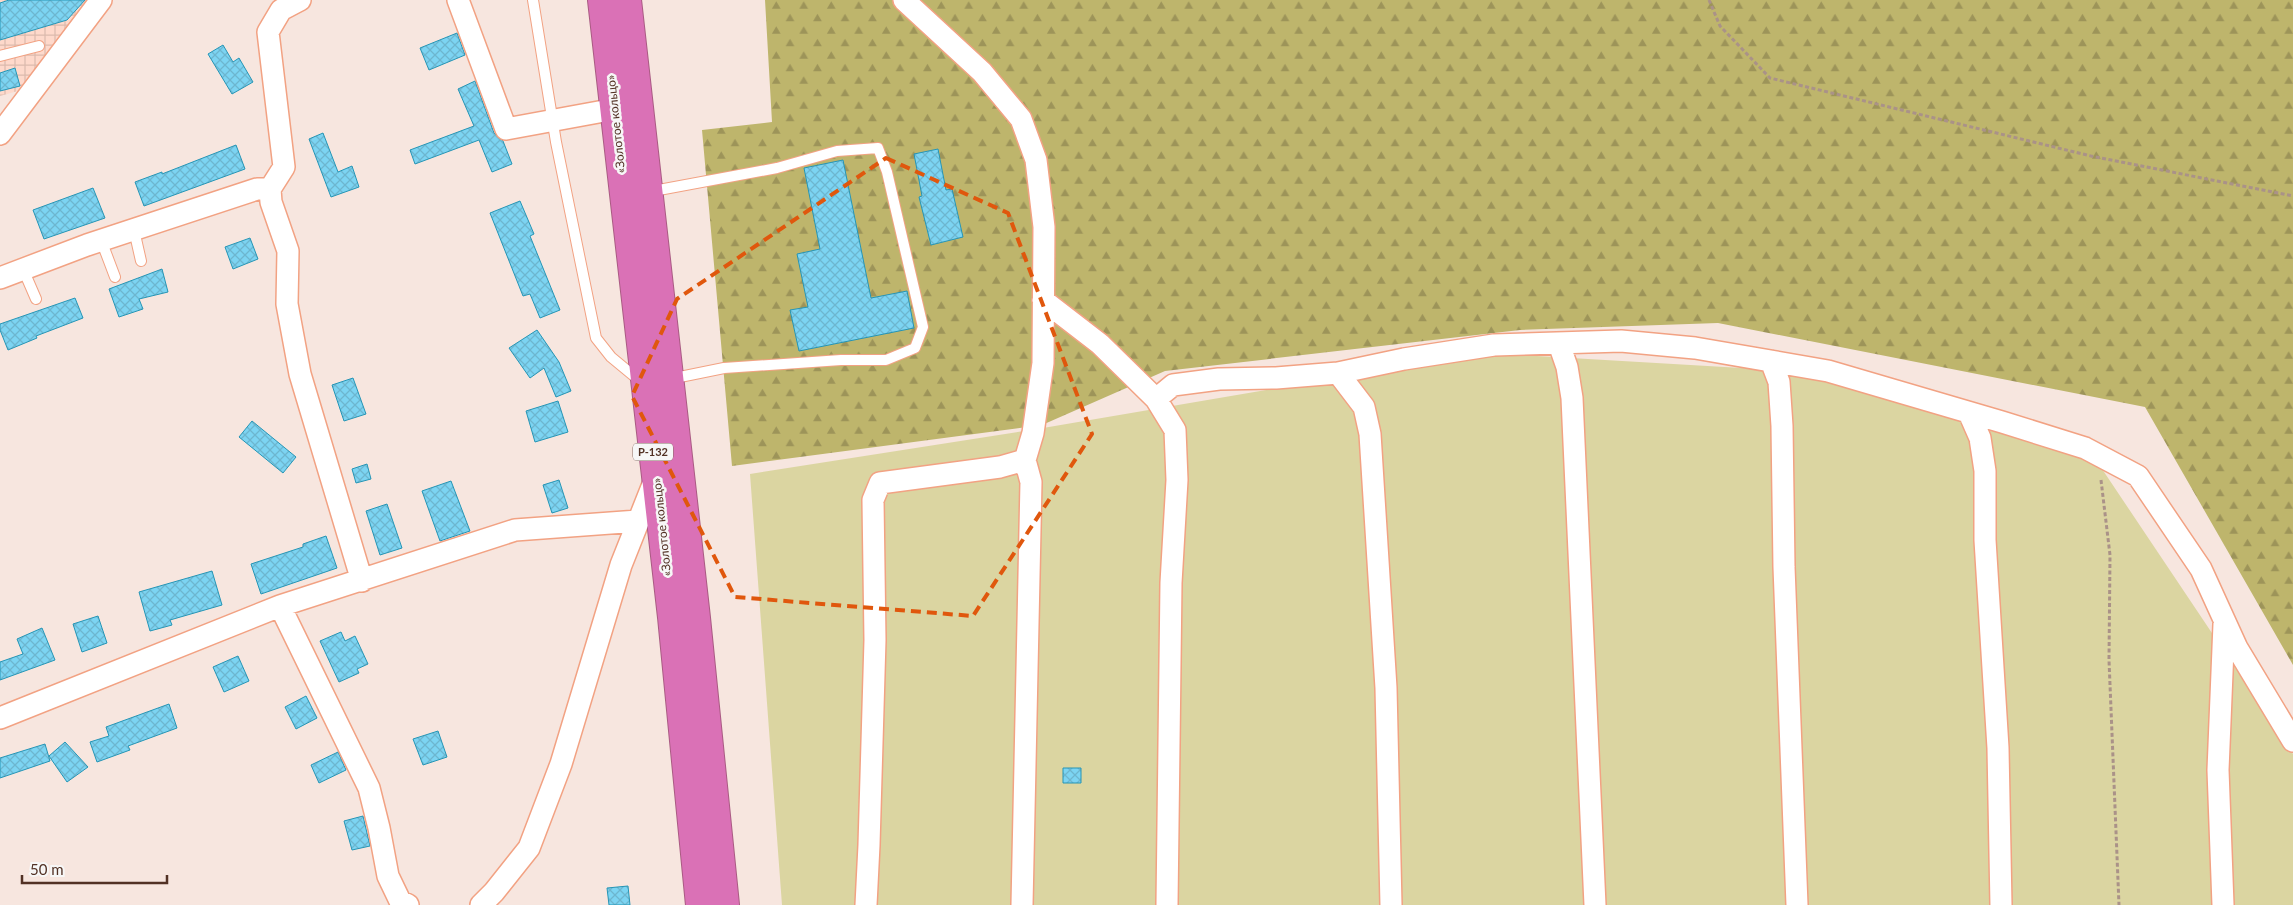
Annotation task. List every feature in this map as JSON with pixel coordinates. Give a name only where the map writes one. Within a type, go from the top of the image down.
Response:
[{"type":"highway","name":"«Золотое кольцо»","points":[[602,0],[615,109],[656,382],[676,448],[696,618],[725,905]]},
{"type":"highway","name":"«Золотое кольцо»","points":[[627,0],[647,192],[656,382],[656,476],[700,905]]},
{"type":"street","points":[[0,134],[101,0]]},
{"type":"street","points":[[300,0],[281,10],[268,32],[284,167],[270,189],[271,202],[288,251],[286,304],[300,374],[362,581]]},
{"type":"street","points":[[458,0],[506,129],[615,109]]},
{"type":"street","points":[[904,0],[982,72],[1021,119],[1036,160],[1044,228],[1042,363],[1033,434],[1025,460],[1032,482],[1022,905]]},
{"type":"street","points":[[0,278],[101,240],[257,189],[270,189]]},
{"type":"street","points":[[1043,300],[1100,344],[1156,399],[1175,430],[1176,480],[1171,582],[1167,905]]},
{"type":"street","points":[[1156,399],[1173,385],[1219,379],[1276,378],[1338,373],[1404,359],[1494,345],[1621,341],[1695,348],[1828,371],[1968,413],[2090,451],[2138,476],[2201,569],[2237,648],[2293,741]]},
{"type":"street","points":[[1559,344],[1567,366],[1572,398],[1595,905]]},
{"type":"street","points":[[1771,361],[1780,382],[1784,567],[1797,905]]},
{"type":"street","points":[[1338,373],[1364,408],[1370,434],[1386,688],[1391,905]]},
{"type":"street","points":[[1968,413],[1980,438],[1985,471],[1985,540],[1998,748],[2002,905]]},
{"type":"street","points":[[481,905],[494,892],[529,848],[561,764],[621,565],[656,476],[676,448]]},
{"type":"street","points":[[866,905],[875,640],[873,500],[880,484],[1000,467],[1025,460]]},
{"type":"street","points":[[0,718],[280,606],[515,530],[638,520]]},
{"type":"street","points":[[280,606],[369,788],[388,876],[400,901],[408,905]]},
{"type":"street","points":[[2223,905],[2218,770],[2224,619]]},
{"type":"lane","points":[[533,0],[554,120],[556,142],[596,338],[611,357],[656,382],[724,368],[841,360],[886,360],[915,348],[923,327],[887,172],[878,148],[837,151],[777,168],[647,192]]},
{"type":"lane","points":[[0,56],[39,46]]},
{"type":"lane","points":[[134,230],[141,261]]},
{"type":"lane","points":[[101,240],[115,277]]},
{"type":"lane","points":[[24,269],[36,299]]},
{"type":"path","points":[[1709,0],[1720,26],[1770,78],[2091,156],[2293,196]]},
{"type":"path","points":[[2090,451],[2103,487],[2110,555],[2110,660],[2118,905]]},
{"type":"highlighted area","points":[[886,158],[1008,213],[1092,434],[973,616],[735,597],[632,396],[677,299]]},
{"type":"shaded area","points":[[0,0],[90,0],[25,89],[0,96]]},
{"type":"shaded area","points":[[1484,353],[1811,372],[2094,457],[2293,754],[2293,905],[782,905],[750,474],[1043,428]]},
{"type":"green space","points":[[765,0],[2293,0],[2293,665],[2145,407],[1718,323],[1520,330],[1165,371],[1042,425],[732,466],[702,130],[772,122]]},
{"type":"building","points":[[9,0],[85,0],[67,20],[0,40],[0,3]]},
{"type":"building","points":[[457,33],[465,55],[429,70],[420,48]]},
{"type":"building","points":[[223,45],[233,62],[239,58],[253,82],[232,94],[208,54]]},
{"type":"building","points":[[15,68],[20,86],[0,91],[0,73]]},
{"type":"building","points":[[475,81],[494,133],[503,141],[512,164],[492,172],[479,140],[415,164],[410,150],[474,126],[458,89]]},
{"type":"building","points":[[323,133],[338,172],[352,166],[359,187],[331,197],[309,139]]},
{"type":"building","points":[[236,145],[245,169],[144,206],[135,182],[162,172],[162,174]]},
{"type":"building","points":[[938,149],[946,190],[952,189],[963,237],[931,245],[919,197],[922,196],[914,154]]},
{"type":"building","points":[[843,160],[871,298],[907,291],[914,328],[799,351],[790,310],[808,307],[797,254],[820,249],[804,168]]},
{"type":"building","points":[[93,188],[105,218],[44,239],[33,210]]},
{"type":"building","points":[[520,201],[534,234],[530,236],[560,310],[540,318],[530,294],[523,296],[490,213]]},
{"type":"building","points":[[250,238],[258,259],[233,269],[225,247]]},
{"type":"building","points":[[162,269],[168,292],[139,299],[143,309],[119,317],[109,289]]},
{"type":"building","points":[[75,298],[83,318],[36,336],[37,338],[8,350],[0,330],[0,324]]},
{"type":"building","points":[[537,330],[559,362],[571,391],[556,397],[544,368],[530,378],[509,348]]},
{"type":"building","points":[[353,378],[366,414],[344,421],[332,385]]},
{"type":"building","points":[[558,401],[568,432],[535,442],[526,411]]},
{"type":"building","points":[[252,421],[296,457],[283,473],[239,437]]},
{"type":"building","points":[[367,464],[371,479],[356,483],[352,469]]},
{"type":"building","points":[[559,480],[568,508],[552,513],[543,485]]},
{"type":"building","points":[[451,481],[470,531],[440,541],[422,491]]},
{"type":"building","points":[[387,504],[402,548],[380,555],[366,511]]},
{"type":"building","points":[[326,536],[337,568],[261,594],[251,564],[303,547],[303,544]]},
{"type":"building","points":[[212,571],[222,605],[170,620],[172,625],[150,631],[139,592]]},
{"type":"building","points":[[98,616],[107,643],[82,652],[73,624]]},
{"type":"building","points":[[42,628],[55,660],[0,680],[0,662],[23,654],[17,639]]},
{"type":"building","points":[[341,632],[345,641],[355,636],[368,664],[357,669],[359,673],[339,682],[320,641]]},
{"type":"building","points":[[238,656],[249,681],[224,692],[213,667]]},
{"type":"building","points":[[306,696],[317,718],[296,729],[285,707]]},
{"type":"building","points":[[169,704],[177,728],[128,746],[130,750],[97,762],[90,742],[109,736],[106,727]]},
{"type":"building","points":[[438,731],[447,757],[423,765],[413,739]]},
{"type":"building","points":[[65,742],[88,767],[67,782],[49,756]]},
{"type":"building","points":[[45,744],[50,761],[0,778],[0,758]]},
{"type":"building","points":[[338,752],[346,770],[319,783],[311,765]]},
{"type":"building","points":[[1063,768],[1081,768],[1081,783],[1063,783]]},
{"type":"building","points":[[363,816],[370,846],[352,850],[344,821]]},
{"type":"building","points":[[628,886],[630,905],[609,905],[607,888]]}]
